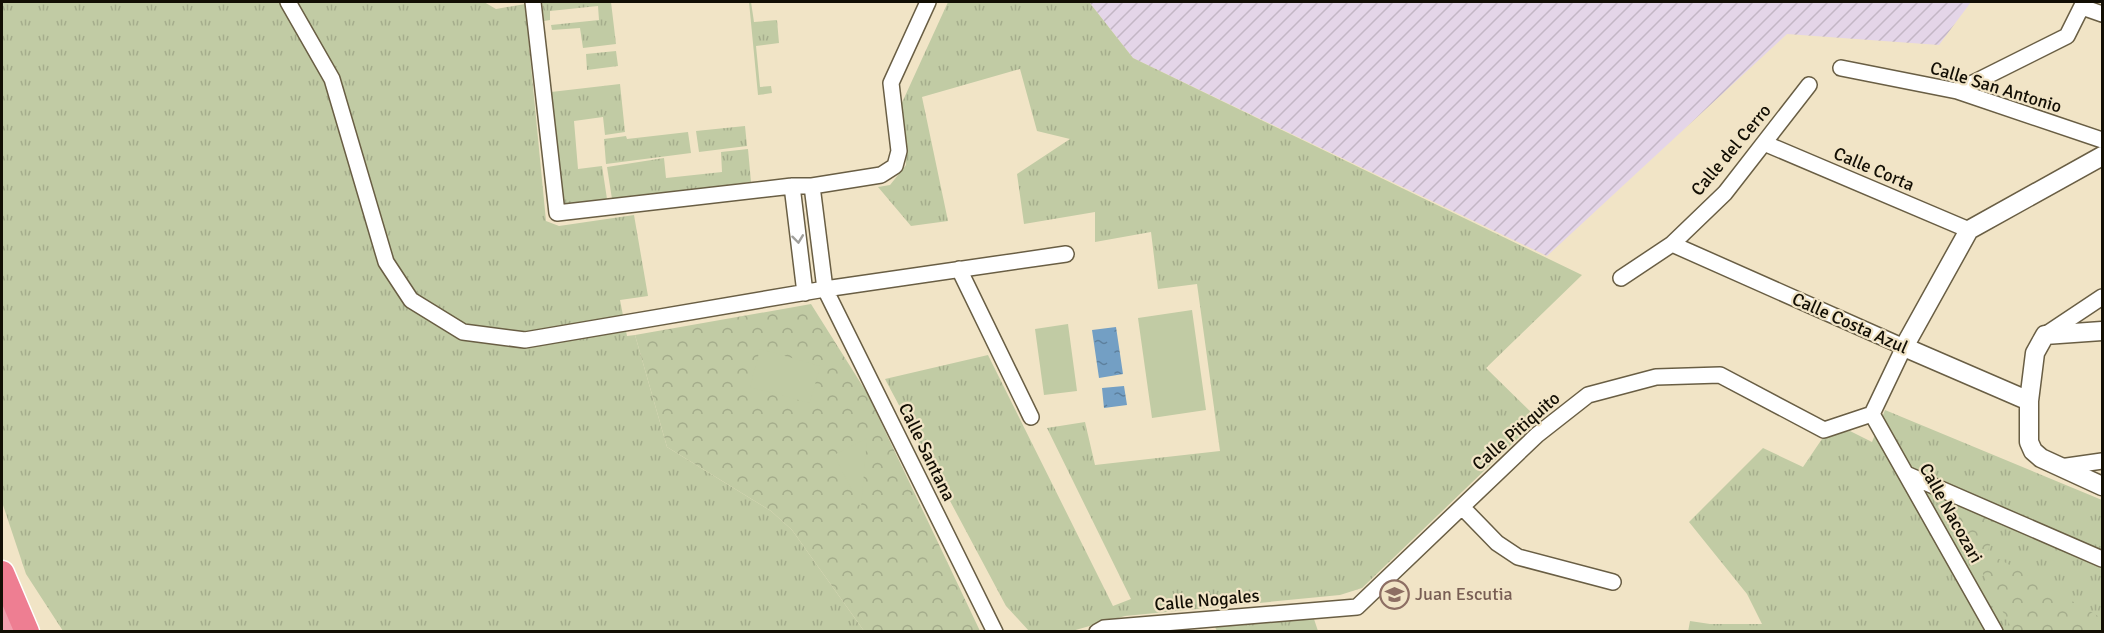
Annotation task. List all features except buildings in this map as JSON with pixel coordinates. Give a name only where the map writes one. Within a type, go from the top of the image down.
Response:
[{"type":"highway","points":[[2,573],[27,632]]},
{"type":"main road","points":[[2,610],[16,632]]},
{"type":"street","points":[[288,2],[332,79],[386,262],[411,300],[463,332],[525,340],[825,289],[1066,254]]},
{"type":"street","points":[[533,2],[557,213],[792,186],[812,186],[880,176],[895,166],[899,151],[891,83],[928,2]]},
{"type":"street","points":[[1957,91],[2067,36],[2083,4],[2103,14]]},
{"type":"street","name":"Calle San Antonio","points":[[1841,68],[1957,91],[2103,140]]},
{"type":"street","name":"Calle del Cerro","points":[[1621,279],[1672,244],[1725,193],[1809,85]]},
{"type":"street","name":"Calle Corta","points":[[1764,143],[1969,230]]},
{"type":"street","points":[[1872,414],[1904,347],[1969,230],[2103,156]]},
{"type":"street","points":[[792,186],[805,293]]},
{"type":"street","name":"Calle Santana","points":[[812,186],[825,289],[995,632]]},
{"type":"street","name":"Calle Costa Azul","points":[[1672,244],[2029,400]]},
{"type":"street","points":[[960,269],[1031,417]]},
{"type":"street","points":[[2103,297],[2045,335],[2035,353],[2029,400],[2029,442],[2033,451],[2041,458],[2103,486]]},
{"type":"street","points":[[2045,335],[2103,331]]},
{"type":"street","name":"Calle Pitiquito","points":[[1321,610],[1357,607],[1537,435],[1588,395],[1656,377],[1720,375],[1824,430],[1872,414]]},
{"type":"street","name":"Calle Nacozari","points":[[1872,414],[1995,632]]},
{"type":"street","points":[[2060,467],[2103,461]]},
{"type":"street","points":[[1906,474],[2103,559]]},
{"type":"street","points":[[1462,507],[1497,543],[1518,557],[1613,582]]},
{"type":"street","name":"Calle Nogales","points":[[1097,632],[1104,628],[1321,610]]},
{"type":"shaded area","points":[[1089,2],[1971,2],[1939,45],[1787,34],[1547,256],[1133,58]]},
{"type":"green space","points":[[2,2],[484,2],[496,9],[525,4],[546,221],[559,226],[634,215],[648,296],[620,300],[627,336],[635,335],[667,447],[771,511],[792,530],[864,631],[63,631],[26,574],[2,502]]},
{"type":"green space","points":[[542,2],[611,2],[616,44],[583,48],[580,28],[552,30],[551,25],[599,20],[598,6],[550,11],[550,20],[544,21]]},
{"type":"green space","points":[[749,2],[751,2],[754,22],[777,20],[779,43],[756,46],[760,87],[771,86],[772,93],[758,95]]},
{"type":"green space","points":[[948,2],[1089,2],[1133,58],[1582,275],[1486,368],[1538,419],[1362,588],[1340,595],[1125,616],[1072,631],[1029,631],[1006,606],[885,379],[988,355],[1113,606],[1131,599],[1047,428],[1085,422],[1095,465],[1220,451],[1197,284],[1158,289],[1151,232],[1095,242],[1095,212],[1024,224],[1017,174],[1070,139],[1037,131],[1020,69],[922,97],[948,221],[911,226],[878,187],[890,185],[906,165],[900,107]]},
{"type":"green space","points":[[616,51],[618,66],[587,70],[586,54]]},
{"type":"green space","points":[[620,84],[625,132],[605,135],[603,117],[574,121],[578,169],[602,166],[607,199],[563,204],[551,92]]},
{"type":"green space","points":[[745,126],[747,146],[699,152],[696,131]]},
{"type":"green space","points":[[688,132],[691,153],[606,164],[604,139],[626,136],[627,139]]},
{"type":"green space","points":[[748,149],[751,182],[612,199],[607,167],[664,158],[666,178],[722,172],[721,152]]},
{"type":"green space","points":[[811,304],[867,393],[980,631],[864,631],[792,530],[771,511],[667,447],[635,335]]},
{"type":"green space","points":[[1192,310],[1206,410],[1152,418],[1138,318]]},
{"type":"green space","points":[[1068,324],[1077,391],[1044,395],[1035,329]]},
{"type":"green space","points":[[760,349],[820,366],[810,403],[750,387]]},
{"type":"green space","points":[[1885,410],[2102,500],[2102,631],[1688,632],[1690,621],[1710,624],[1762,624],[1747,594],[1689,522],[1763,448],[1803,467],[1824,436],[1850,431],[1872,442]]},
{"type":"green space","points":[[867,438],[861,508],[834,455]]},
{"type":"green space","points":[[1951,499],[2000,520],[1987,552],[2102,617],[2102,631],[2013,631],[1946,503]]},
{"type":"green space","points":[[1314,619],[1318,631],[1217,631],[1214,625]]},
{"type":"water","points":[[1116,327],[1123,374],[1099,378],[1092,330]]},
{"type":"water","points":[[1124,386],[1127,405],[1104,408],[1102,388]]},
{"type":"place","name":"Juan Escutia","points":[[1394,594]]}]
